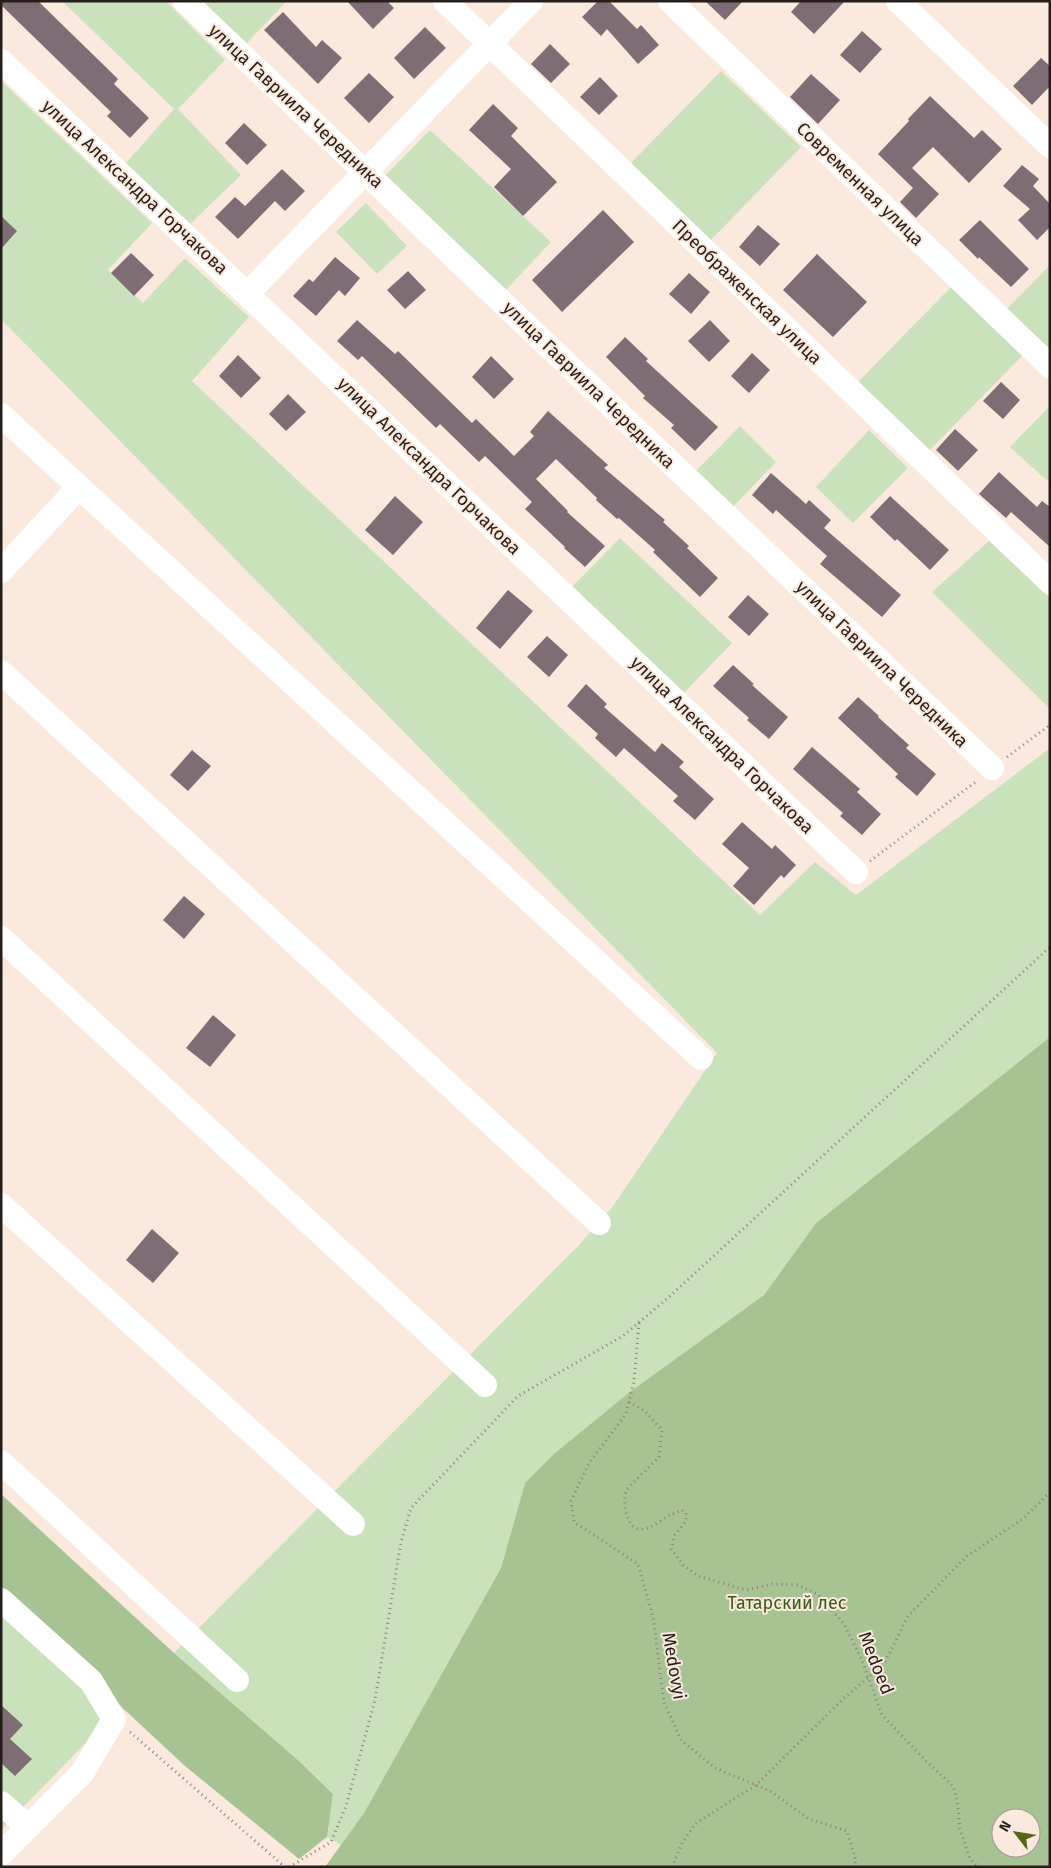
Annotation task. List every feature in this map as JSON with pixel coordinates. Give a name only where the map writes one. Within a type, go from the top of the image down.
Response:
[{"type":"street","name":"улица Гавриила Чередника","points":[[185,1],[992,768]]},
{"type":"street","name":"Преображенская улица","points":[[445,1],[1050,582]]},
{"type":"street","points":[[247,294],[531,1]]},
{"type":"street","name":"Современная улица","points":[[670,1],[1050,366]]},
{"type":"street","points":[[898,1],[1050,146]]},
{"type":"street","name":"улица Александра Горчакова","points":[[1,61],[856,872]]},
{"type":"street","points":[[1,416],[701,1058]]},
{"type":"street","points":[[1,571],[79,487]]},
{"type":"street","points":[[1,672],[599,1222]]},
{"type":"street","points":[[1,938],[485,1385]]},
{"type":"street","points":[[1,1205],[353,1524]]},
{"type":"street","points":[[1,1462],[237,1680]]},
{"type":"street","points":[[1,1600],[91,1682],[114,1719],[83,1772],[1,1854]]},
{"type":"street","points":[[1,1803],[28,1827]]},
{"type":"path","points":[[856,872],[1050,725]]},
{"type":"path","points":[[290,1867],[331,1842],[346,1806],[375,1700],[402,1542],[410,1508],[518,1396],[623,1336],[690,1277],[1050,947]]},
{"type":"path","points":[[629,1402],[634,1380],[639,1322]]},
{"type":"path","name":"Medovyi","points":[[629,1402],[626,1414],[588,1463],[571,1502],[574,1522],[638,1564],[652,1617],[664,1702],[681,1740],[715,1768],[770,1791],[809,1819],[847,1831],[856,1861],[853,1867]]},
{"type":"path","name":"Medoed","points":[[629,1402],[646,1412],[662,1430],[659,1457],[625,1493],[626,1514],[631,1524],[641,1529],[654,1527],[668,1516],[682,1510],[686,1513],[686,1521],[675,1534],[671,1549],[683,1565],[698,1576],[746,1590],[772,1584],[798,1585],[819,1595],[844,1624],[868,1677],[882,1715],[953,1786],[963,1837],[970,1859],[978,1867]]},
{"type":"path","points":[[672,1867],[682,1843],[696,1824],[756,1785],[843,1699],[884,1664],[908,1616],[967,1556],[1024,1518],[1050,1492]]},
{"type":"path","points":[[114,1719],[285,1867]]},
{"type":"green space","points":[[66,1],[166,1],[225,60],[178,109],[241,175],[190,224],[125,164],[174,109],[64,3]]},
{"type":"green space","points":[[205,1],[287,1],[245,45],[203,3]]},
{"type":"green space","points":[[721,71],[801,147],[708,243],[627,167]]},
{"type":"green space","points":[[1,81],[152,223],[108,270],[143,303],[185,258],[249,317],[192,381],[760,915],[815,862],[856,895],[1050,748],[1050,1037],[816,1223],[764,1295],[631,1391],[525,1483],[501,1568],[364,1813],[341,1845],[327,1837],[333,1794],[299,1761],[174,1653],[579,1245],[611,1209],[717,1053],[1,319]]},
{"type":"green space","points":[[430,130],[551,242],[504,292],[386,175]]},
{"type":"green space","points":[[366,203],[407,246],[377,274],[336,232]]},
{"type":"green space","points":[[1050,265],[1050,349],[1006,310]]},
{"type":"green space","points":[[952,286],[1023,355],[927,453],[855,385]]},
{"type":"green space","points":[[1050,406],[1050,483],[1010,447]]},
{"type":"green space","points":[[740,426],[776,462],[731,509],[693,474]]},
{"type":"green space","points":[[869,430],[908,468],[853,523],[816,487]]},
{"type":"green space","points":[[620,538],[732,643],[682,695],[566,593]]},
{"type":"green space","points":[[989,541],[1050,598],[1049,708],[932,592]]},
{"type":"green space","name":"Татарский лес","points":[[1050,1037],[1050,1867],[325,1867],[364,1813],[501,1568],[525,1483],[554,1454],[631,1391],[764,1295],[816,1223]]},
{"type":"green space","points":[[1,1494],[174,1653],[299,1761],[333,1794],[327,1837],[299,1859],[185,1766],[1,1595]]},
{"type":"green space","points":[[1,1611],[113,1715],[1,1830]]},
{"type":"building","points":[[1,1],[38,1],[118,79],[114,84],[149,118],[130,138],[107,116],[111,112],[1,5]]},
{"type":"building","points":[[347,1],[387,1],[394,8],[373,29]]},
{"type":"building","points":[[598,1],[609,1],[637,29],[641,25],[659,45],[638,64],[607,29],[601,36],[582,17]]},
{"type":"building","points":[[705,1],[743,1],[725,20]]},
{"type":"building","points":[[801,1],[845,1],[814,34],[791,12]]},
{"type":"building","points":[[283,12],[316,47],[322,40],[342,58],[318,84],[264,30]]},
{"type":"building","points":[[425,27],[446,48],[414,79],[394,58]]},
{"type":"building","points":[[862,31],[882,49],[860,73],[840,55]]},
{"type":"building","points":[[550,44],[570,64],[551,83],[531,64]]},
{"type":"building","points":[[1041,58],[1050,66],[1050,86],[1032,105],[1013,86]]},
{"type":"building","points":[[369,73],[394,97],[369,123],[344,98]]},
{"type":"building","points":[[811,74],[840,100],[818,124],[790,97]]},
{"type":"building","points":[[600,77],[618,96],[599,115],[580,97]]},
{"type":"building","points":[[930,96],[974,138],[982,130],[1002,149],[969,183],[933,147],[912,168],[939,194],[916,218],[900,202],[913,188],[878,154]]},
{"type":"building","points":[[493,104],[518,128],[511,136],[557,182],[523,216],[494,187],[511,169],[469,130]]},
{"type":"building","points":[[244,123],[267,145],[247,165],[225,143]]},
{"type":"building","points":[[1022,165],[1039,179],[1033,186],[1050,204],[1050,227],[1037,240],[1018,220],[1030,209],[1003,186]]},
{"type":"building","points":[[282,169],[305,191],[285,211],[275,201],[238,239],[215,217],[235,197],[245,206]]},
{"type":"building","points":[[603,210],[634,242],[562,312],[532,280]]},
{"type":"building","points":[[1,216],[17,231],[1,249]]},
{"type":"building","points":[[980,220],[1029,269],[1011,287],[959,240]]},
{"type":"building","points":[[758,225],[780,244],[760,266],[739,247]]},
{"type":"building","points":[[131,253],[154,275],[134,296],[111,273]]},
{"type":"building","points":[[817,254],[867,302],[833,337],[783,290]]},
{"type":"building","points":[[335,257],[360,278],[345,296],[339,290],[316,316],[293,296],[309,279],[313,282]]},
{"type":"building","points":[[408,271],[426,290],[405,309],[387,290]]},
{"type":"building","points":[[689,273],[710,292],[691,314],[669,294]]},
{"type":"building","points":[[357,320],[395,354],[398,351],[472,423],[476,419],[514,456],[534,436],[530,432],[548,411],[608,465],[604,468],[665,520],[663,522],[689,546],[687,548],[718,578],[700,597],[653,552],[655,550],[596,500],[597,498],[556,459],[536,479],[567,512],[605,546],[585,567],[525,509],[532,502],[485,456],[479,462],[440,424],[436,428],[362,356],[358,360],[337,341]]},
{"type":"building","points":[[710,320],[730,341],[709,362],[688,341]]},
{"type":"building","points":[[625,337],[648,359],[646,361],[718,427],[695,451],[671,428],[674,425],[643,398],[645,396],[606,357]]},
{"type":"building","points":[[752,353],[770,370],[749,393],[731,376]]},
{"type":"building","points":[[238,355],[261,378],[241,398],[219,376]]},
{"type":"building","points":[[491,356],[514,379],[494,399],[472,377]]},
{"type":"building","points":[[1001,382],[1020,400],[1003,419],[983,401]]},
{"type":"building","points":[[288,394],[306,412],[286,431],[269,414]]},
{"type":"building","points":[[955,429],[978,450],[958,471],[936,450]]},
{"type":"building","points":[[999,472],[1037,507],[1042,501],[1050,507],[1050,547],[1011,512],[1006,518],[979,494]]},
{"type":"building","points":[[771,473],[806,504],[809,500],[831,520],[824,528],[901,595],[882,617],[820,564],[827,556],[776,510],[773,514],[752,495]]},
{"type":"building","points":[[395,496],[423,522],[393,555],[365,530]]},
{"type":"building","points":[[890,496],[949,550],[930,570],[870,517]]},
{"type":"building","points":[[508,590],[533,611],[500,649],[476,628]]},
{"type":"building","points":[[748,595],[769,614],[749,636],[728,617]]},
{"type":"building","points":[[547,636],[568,655],[549,677],[527,657]]},
{"type":"building","points":[[733,665],[788,717],[769,739],[747,720],[749,718],[713,686]]},
{"type":"building","points":[[586,684],[607,704],[604,707],[655,752],[662,743],[684,762],[679,767],[714,799],[695,820],[673,801],[678,796],[624,748],[616,757],[595,738],[598,734],[567,706]]},
{"type":"building","points":[[858,697],[909,745],[906,748],[936,774],[917,796],[895,777],[898,774],[838,718]]},
{"type":"building","points":[[812,747],[860,789],[857,792],[881,814],[862,835],[840,816],[843,813],[793,769]]},
{"type":"building","points":[[192,750],[211,766],[188,791],[170,775]]},
{"type":"building","points":[[742,822],[772,849],[775,845],[796,865],[784,878],[781,875],[754,905],[733,886],[749,868],[722,844]]},
{"type":"building","points":[[184,896],[205,914],[184,939],[163,920]]},
{"type":"building","points":[[213,1015],[236,1035],[210,1067],[186,1048]]},
{"type":"building","points":[[152,1229],[179,1253],[153,1283],[126,1260]]},
{"type":"building","points":[[1,1705],[23,1725],[10,1739],[32,1759],[15,1776],[1,1763]]}]
